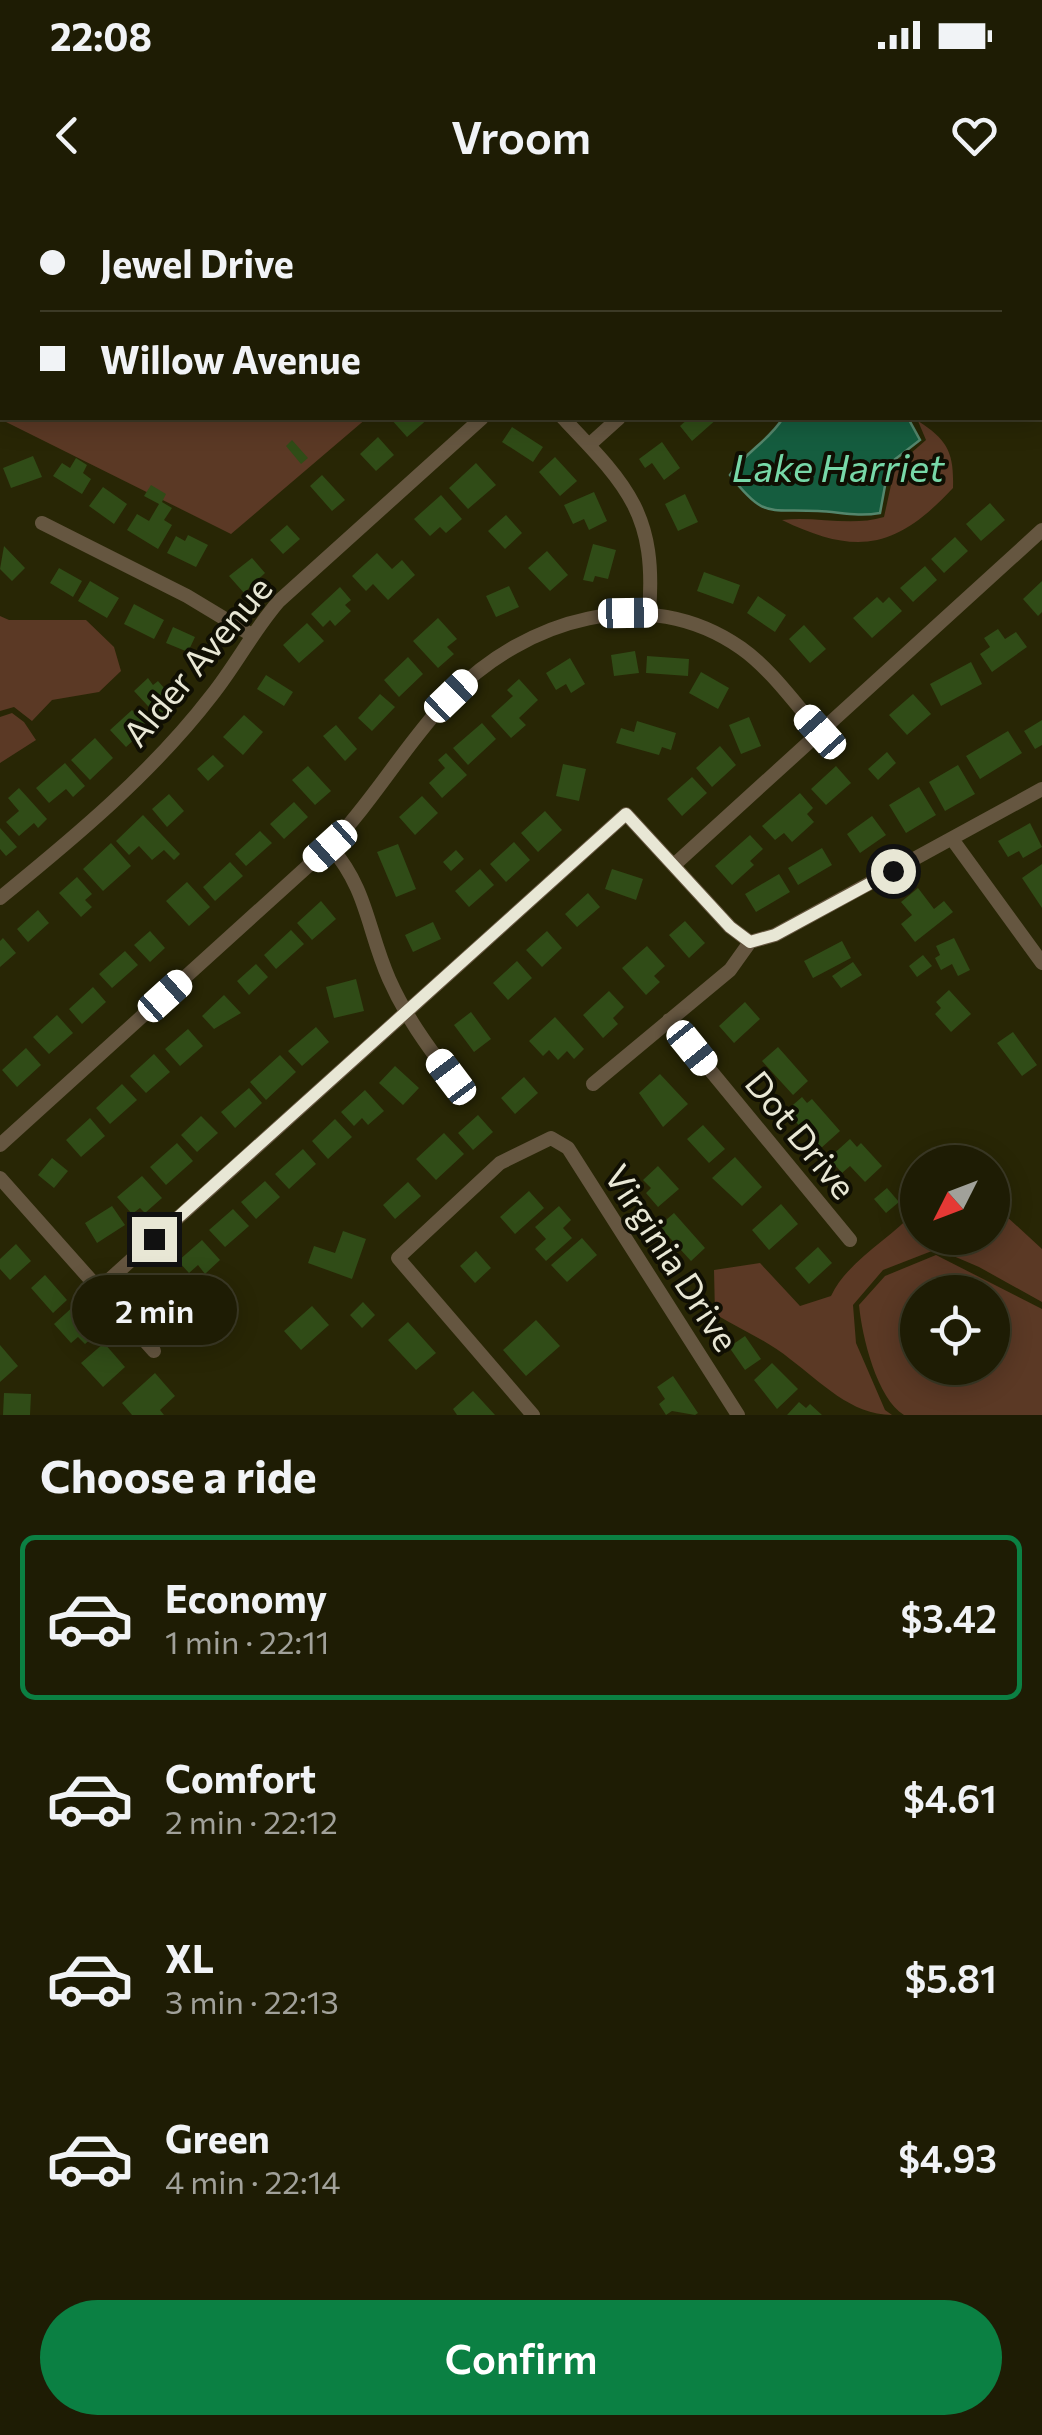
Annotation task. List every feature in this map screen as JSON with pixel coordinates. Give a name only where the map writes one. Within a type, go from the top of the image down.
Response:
[{"type":"street","name":"Alder Avenue","points":[[0,898],[167,747],[214,693],[250,634],[279,601],[480,420]]},
{"type":"street","points":[[565,420],[618,477],[644,528],[651,554],[649,612]]},
{"type":"street","points":[[589,445],[618,420]]},
{"type":"street","points":[[42,523],[187,596],[250,634]]},
{"type":"street","points":[[674,865],[1042,530]]},
{"type":"street","points":[[0,1145],[330,846],[359,816],[434,714],[488,665],[556,627],[607,614],[649,612],[694,624],[744,650],[820,732]]},
{"type":"street","points":[[593,1084],[730,970],[750,942],[775,935],[1042,790]]},
{"type":"street","points":[[98,1290],[626,814],[730,927],[750,942]]},
{"type":"street","points":[[952,839],[1042,963]]},
{"type":"street","points":[[330,846],[352,872],[365,900],[382,960],[406,1013],[451,1077]]},
{"type":"street","name":"Dot Drive","points":[[669,1020],[850,1240]]},
{"type":"street","name":"Virginia Drive","points":[[533,1415],[398,1258],[500,1163],[528,1146],[552,1138],[568,1148],[738,1415]]},
{"type":"street","points":[[0,1178],[154,1351]]},
{"type":"shaded area","points":[[6,420],[365,420],[231,534]]},
{"type":"shaded area","points":[[918,421],[947,448],[953,488],[913,524],[875,540],[855,542],[809,532],[782,520],[859,521],[884,517],[895,467],[926,440]]},
{"type":"shaded area","points":[[0,616],[9,620],[86,620],[114,647],[121,671],[99,692],[52,700],[32,721],[14,707],[0,711]]},
{"type":"shaded area","points":[[12,713],[36,740],[0,763],[0,717]]},
{"type":"shaded area","points":[[1010,1220],[1042,1249],[1042,1302],[1010,1284],[1010,1275],[993,1275],[951,1255],[1010,1255]]},
{"type":"shaded area","points":[[900,1226],[900,1255],[922,1255],[883,1270],[853,1305],[856,1343],[885,1410],[892,1415],[877,1414],[850,1403],[773,1346],[715,1314],[714,1270],[760,1263],[800,1306],[831,1296],[859,1261]]},
{"type":"shaded area","points":[[936,1255],[975,1275],[900,1275],[900,1385],[1010,1385],[1010,1293],[1042,1309],[1042,1415],[904,1415],[886,1396],[872,1366],[859,1305],[885,1276]]},
{"type":"water","name":"Lake Harriet","points":[[781,420],[909,420],[920,440],[889,464],[880,513],[856,514],[768,509],[751,499],[730,475]]},
{"type":"building","points":[[392,420],[427,420],[407,437]]},
{"type":"building","points":[[687,420],[716,420],[692,441],[680,426]]},
{"type":"building","points":[[512,427],[543,447],[533,462],[502,442]]},
{"type":"building","points":[[378,437],[394,455],[376,471],[360,454]]},
{"type":"building","points":[[292,440],[308,458],[301,464],[286,446]]},
{"type":"building","points":[[662,442],[680,468],[664,480],[652,463],[645,468],[639,459]]},
{"type":"building","points":[[33,456],[42,477],[11,488],[3,468]]},
{"type":"building","points":[[555,457],[577,481],[560,496],[539,472]]},
{"type":"building","points":[[76,458],[87,465],[83,473],[91,479],[82,494],[53,476],[62,463],[70,468]]},
{"type":"building","points":[[476,463],[496,485],[468,509],[449,488]]},
{"type":"building","points":[[322,475],[345,500],[332,511],[310,486]]},
{"type":"building","points":[[151,485],[166,494],[162,502],[172,508],[164,520],[172,525],[158,549],[127,530],[137,514],[149,521],[159,504],[144,496]]},
{"type":"building","points":[[103,487],[127,504],[114,524],[89,506]]},
{"type":"building","points":[[594,492],[607,521],[589,530],[584,519],[573,524],[564,505]]},
{"type":"building","points":[[685,494],[698,522],[678,531],[665,504]]},
{"type":"building","points":[[441,495],[462,519],[446,533],[440,527],[430,536],[414,519]]},
{"type":"building","points":[[990,503],[1005,520],[981,541],[966,524]]},
{"type":"building","points":[[506,515],[522,533],[505,549],[488,531]]},
{"type":"building","points":[[287,525],[300,539],[283,554],[270,540]]},
{"type":"building","points":[[188,535],[208,545],[196,567],[167,553],[176,536],[185,541]]},
{"type":"building","points":[[955,537],[968,551],[944,573],[931,559]]},
{"type":"building","points":[[593,544],[616,550],[608,579],[595,576],[593,582],[583,580]]},
{"type":"building","points":[[4,546],[25,568],[12,581],[0,569]]},
{"type":"building","points":[[547,551],[568,575],[550,591],[528,568]]},
{"type":"building","points":[[377,553],[392,569],[402,560],[415,575],[388,600],[373,584],[366,591],[352,576]]},
{"type":"building","points":[[252,558],[265,573],[244,593],[229,576]]},
{"type":"building","points":[[925,566],[937,580],[913,602],[900,588]]},
{"type":"building","points":[[59,568],[82,581],[73,597],[50,583]]},
{"type":"building","points":[[704,572],[740,585],[733,604],[697,591]]},
{"type":"building","points":[[90,581],[119,598],[107,618],[78,601]]},
{"type":"building","points":[[1042,581],[1042,612],[1038,616],[1023,599]]},
{"type":"building","points":[[509,586],[519,607],[496,617],[486,596]]},
{"type":"building","points":[[340,587],[351,600],[345,605],[351,611],[335,626],[330,620],[323,627],[311,614]]},
{"type":"building","points":[[758,596],[786,615],[775,632],[747,613]]},
{"type":"building","points":[[877,597],[883,603],[889,597],[902,611],[872,638],[853,618]]},
{"type":"building","points":[[134,604],[164,620],[154,639],[124,624]]},
{"type":"building","points":[[438,618],[457,639],[447,647],[454,654],[438,668],[413,641]]},
{"type":"building","points":[[307,623],[324,641],[299,663],[283,645]]},
{"type":"building","points":[[804,625],[826,649],[810,663],[789,639]]},
{"type":"building","points":[[173,627],[195,637],[188,652],[166,643]]},
{"type":"building","points":[[998,629],[1005,639],[1016,632],[1027,647],[992,672],[980,654],[990,647],[984,638]]},
{"type":"building","points":[[635,651],[639,673],[614,676],[611,655]]},
{"type":"building","points":[[647,656],[689,659],[688,676],[646,673]]},
{"type":"building","points":[[408,657],[423,674],[399,697],[384,680]]},
{"type":"building","points":[[570,658],[585,684],[571,693],[566,684],[556,690],[546,673]]},
{"type":"building","points":[[971,662],[982,684],[941,706],[930,684]]},
{"type":"building","points":[[701,672],[729,688],[718,709],[689,693]]},
{"type":"building","points":[[266,675],[293,692],[284,706],[257,689]]},
{"type":"building","points":[[148,678],[153,685],[158,681],[177,703],[160,719],[134,691]]},
{"type":"building","points":[[519,679],[538,700],[519,718],[526,725],[511,738],[491,716],[513,696],[507,690]]},
{"type":"building","points":[[380,694],[395,707],[372,731],[358,718]]},
{"type":"building","points":[[913,694],[931,714],[907,735],[889,715]]},
{"type":"building","points":[[132,710],[148,727],[126,747],[110,730]]},
{"type":"building","points":[[244,715],[263,732],[243,755],[223,737]]},
{"type":"building","points":[[749,717],[761,746],[741,754],[729,725]]},
{"type":"building","points":[[1042,720],[1042,745],[1035,749],[1024,731]]},
{"type":"building","points":[[637,721],[676,733],[671,750],[662,747],[659,755],[616,743],[621,728],[634,732]]},
{"type":"building","points":[[482,723],[496,739],[468,765],[453,748]]},
{"type":"building","points":[[336,725],[357,749],[345,761],[323,736]]},
{"type":"building","points":[[1008,731],[1022,753],[980,779],[966,756]]},
{"type":"building","points":[[95,738],[113,758],[90,780],[71,760]]},
{"type":"building","points":[[720,746],[736,765],[712,787],[696,768]]},
{"type":"building","points":[[887,752],[896,763],[878,780],[868,769]]},
{"type":"building","points":[[446,753],[467,775],[442,798],[429,783],[445,768],[438,760]]},
{"type":"building","points":[[213,755],[224,766],[208,781],[197,769]]},
{"type":"building","points":[[65,763],[85,786],[73,797],[66,789],[49,803],[36,788]]},
{"type":"building","points":[[563,764],[586,769],[579,801],[556,796]]},
{"type":"building","points":[[958,765],[975,794],[945,811],[929,782]]},
{"type":"building","points":[[308,766],[331,791],[315,805],[292,780]]},
{"type":"building","points":[[836,766],[851,783],[826,805],[811,789]]},
{"type":"building","points":[[692,777],[707,793],[682,816],[667,799]]},
{"type":"building","points":[[919,787],[936,815],[906,833],[889,805]]},
{"type":"building","points":[[19,788],[47,819],[38,828],[34,823],[19,836],[6,822],[19,811],[8,798]]},
{"type":"building","points":[[800,793],[813,808],[807,814],[814,822],[792,842],[784,833],[775,840],[762,826]]},
{"type":"building","points":[[169,794],[184,811],[167,827],[152,809]]},
{"type":"building","points":[[422,796],[438,813],[415,835],[399,817]]},
{"type":"building","points":[[294,802],[308,817],[284,839],[270,824]]},
{"type":"building","points":[[545,811],[562,830],[538,852],[521,833]]},
{"type":"building","points":[[143,815],[180,854],[174,860],[164,850],[152,860],[139,846],[129,855],[116,841]]},
{"type":"building","points":[[872,816],[886,835],[860,853],[847,834]]},
{"type":"building","points":[[1030,823],[1042,847],[1023,858],[1019,851],[1008,857],[998,841]]},
{"type":"building","points":[[0,828],[17,847],[6,856],[0,849]]},
{"type":"building","points":[[260,831],[272,843],[246,866],[235,854]]},
{"type":"building","points":[[750,835],[763,849],[750,861],[754,865],[732,885],[715,866]]},
{"type":"building","points":[[514,842],[530,860],[506,882],[490,864]]},
{"type":"building","points":[[111,843],[131,866],[103,891],[83,869]]},
{"type":"building","points":[[398,844],[416,889],[396,897],[377,852]]},
{"type":"building","points":[[822,848],[832,865],[798,885],[788,868]]},
{"type":"building","points":[[456,850],[464,859],[451,871],[443,862]]},
{"type":"building","points":[[230,862],[243,876],[215,901],[203,887]]},
{"type":"building","points":[[1042,864],[1042,908],[1022,878]]},
{"type":"building","points":[[480,869],[494,885],[469,907],[455,891]]},
{"type":"building","points":[[612,869],[643,879],[636,900],[605,889]]},
{"type":"building","points":[[779,874],[790,892],[756,912],[745,894]]},
{"type":"building","points":[[77,877],[92,894],[85,900],[92,907],[81,917],[59,893]]},
{"type":"building","points":[[187,882],[210,907],[189,926],[166,901]]},
{"type":"building","points":[[918,888],[934,909],[944,901],[953,912],[915,942],[901,924],[912,915],[901,902]]},
{"type":"building","points":[[588,893],[600,907],[577,927],[565,914]]},
{"type":"building","points":[[321,901],[336,919],[312,940],[297,923]]},
{"type":"building","points":[[38,910],[49,923],[28,942],[17,929]]},
{"type":"building","points":[[685,921],[705,943],[689,958],[669,935]]},
{"type":"building","points":[[433,922],[441,939],[413,952],[405,935]]},
{"type":"building","points":[[291,930],[304,944],[276,969],[264,955]]},
{"type":"building","points":[[150,931],[165,948],[150,962],[134,945]]},
{"type":"building","points":[[547,931],[562,948],[542,967],[526,950]]},
{"type":"building","points":[[3,938],[16,953],[0,967],[0,941]]},
{"type":"building","points":[[954,938],[970,970],[958,976],[952,964],[941,970],[935,958],[940,955],[936,946]]},
{"type":"building","points":[[842,941],[851,958],[813,978],[804,961]]},
{"type":"building","points":[[647,946],[665,966],[654,976],[660,982],[646,995],[622,968]]},
{"type":"building","points":[[125,951],[138,965],[112,988],[99,974]]},
{"type":"building","points":[[923,955],[932,966],[917,977],[909,966]]},
{"type":"building","points":[[517,961],[532,978],[508,1000],[493,983]]},
{"type":"building","points":[[853,962],[862,975],[841,988],[832,976]]},
{"type":"building","points":[[256,964],[268,977],[249,995],[237,981]]},
{"type":"building","points":[[356,979],[364,1011],[334,1018],[326,987]]},
{"type":"building","points":[[93,987],[106,1002],[82,1024],[69,1009]]},
{"type":"building","points":[[949,990],[971,1014],[951,1032],[935,1014],[941,1008],[936,1002]]},
{"type":"building","points":[[609,991],[624,1007],[613,1018],[618,1024],[603,1038],[583,1015]]},
{"type":"building","points":[[224,995],[241,1013],[214,1029],[202,1016]]},
{"type":"building","points":[[745,1002],[760,1019],[734,1043],[719,1026]]},
{"type":"building","points":[[471,1012],[491,1039],[474,1052],[454,1025]]},
{"type":"building","points":[[57,1015],[73,1033],[49,1054],[33,1037]]},
{"type":"building","points":[[555,1017],[584,1049],[574,1059],[567,1051],[558,1060],[549,1050],[543,1056],[529,1041]]},
{"type":"building","points":[[316,1027],[329,1042],[302,1066],[288,1051]]},
{"type":"building","points":[[188,1029],[203,1046],[180,1066],[165,1049]]},
{"type":"building","points":[[1013,1032],[1037,1065],[1022,1076],[997,1043]]},
{"type":"building","points":[[778,1047],[808,1081],[793,1095],[762,1061]]},
{"type":"building","points":[[26,1048],[41,1065],[17,1087],[2,1070]]},
{"type":"building","points":[[154,1054],[170,1072],[146,1093],[130,1076]]},
{"type":"building","points":[[280,1055],[296,1072],[266,1100],[250,1082]]},
{"type":"building","points":[[395,1066],[419,1088],[403,1105],[379,1083]]},
{"type":"building","points":[[660,1074],[688,1104],[663,1127],[639,1093]]},
{"type":"building","points":[[524,1077],[538,1093],[515,1114],[501,1098]]},
{"type":"building","points":[[122,1084],[137,1100],[110,1124],[96,1108]]},
{"type":"building","points":[[249,1088],[262,1103],[235,1128],[221,1112]]},
{"type":"building","points":[[365,1090],[384,1111],[368,1125],[362,1118],[354,1126],[341,1112]]},
{"type":"building","points":[[802,1097],[807,1103],[812,1099],[840,1131],[820,1149],[786,1111]]},
{"type":"building","points":[[478,1115],[493,1132],[473,1150],[458,1133]]},
{"type":"building","points":[[201,1116],[218,1133],[197,1152],[181,1135]]},
{"type":"building","points":[[90,1118],[105,1136],[81,1157],[66,1140]]},
{"type":"building","points":[[335,1119],[352,1137],[328,1159],[312,1141]]},
{"type":"building","points":[[703,1125],[725,1149],[709,1163],[687,1139]]},
{"type":"building","points":[[444,1133],[464,1154],[436,1180],[416,1159]]},
{"type":"building","points":[[850,1139],[857,1147],[861,1143],[882,1166],[865,1182],[850,1166],[842,1173],[829,1158]]},
{"type":"building","points":[[177,1143],[193,1161],[166,1185],[150,1167]]},
{"type":"building","points":[[303,1149],[316,1164],[289,1189],[275,1174]]},
{"type":"building","points":[[735,1157],[762,1187],[742,1206],[712,1178]]},
{"type":"building","points":[[52,1158],[68,1171],[54,1188],[38,1175]]},
{"type":"building","points":[[658,1166],[679,1189],[658,1207],[646,1193],[651,1188],[643,1180]]},
{"type":"building","points":[[142,1176],[162,1198],[145,1213],[140,1208],[132,1214],[117,1197]]},
{"type":"building","points":[[265,1181],[280,1197],[256,1219],[241,1202]]},
{"type":"building","points":[[408,1182],[421,1196],[395,1219],[383,1205]]},
{"type":"building","points":[[887,1188],[899,1202],[886,1213],[874,1199]]},
{"type":"building","points":[[529,1191],[544,1208],[515,1234],[500,1217]]},
{"type":"building","points":[[781,1204],[798,1224],[769,1250],[752,1230]]},
{"type":"building","points":[[112,1206],[125,1225],[97,1243],[85,1223]]},
{"type":"building","points":[[559,1206],[571,1220],[563,1228],[572,1238],[546,1261],[535,1249],[546,1239],[535,1227]]},
{"type":"building","points":[[233,1209],[249,1226],[225,1247],[209,1230]]},
{"type":"building","points":[[674,1213],[705,1248],[691,1261],[659,1226]]},
{"type":"building","points":[[343,1231],[366,1239],[352,1279],[308,1263],[314,1246],[335,1253]]},
{"type":"building","points":[[582,1238],[597,1255],[567,1282],[551,1265]]},
{"type":"building","points":[[202,1240],[220,1260],[205,1274],[198,1265],[189,1273],[178,1261]]},
{"type":"building","points":[[16,1244],[31,1261],[10,1280],[0,1269],[0,1259]]},
{"type":"building","points":[[818,1247],[832,1263],[809,1284],[795,1268]]},
{"type":"building","points":[[476,1251],[491,1268],[475,1283],[460,1266]]},
{"type":"building","points":[[165,1274],[178,1288],[151,1312],[138,1298]]},
{"type":"building","points":[[45,1275],[67,1300],[53,1313],[31,1288]]},
{"type":"building","points":[[363,1302],[375,1315],[362,1328],[350,1315]]},
{"type":"building","points":[[76,1304],[100,1331],[85,1344],[78,1337],[71,1343],[54,1324]]},
{"type":"building","points":[[312,1306],[329,1325],[301,1350],[284,1331]]},
{"type":"building","points":[[536,1320],[560,1346],[526,1376],[503,1350]]},
{"type":"building","points":[[408,1322],[436,1353],[416,1370],[388,1340]]},
{"type":"building","points":[[745,1336],[761,1359],[745,1370],[729,1347]]},
{"type":"building","points":[[104,1343],[125,1367],[103,1387],[81,1363]]},
{"type":"building","points":[[0,1345],[18,1366],[0,1382]]},
{"type":"building","points":[[772,1363],[798,1389],[777,1409],[754,1380]]},
{"type":"building","points":[[155,1373],[175,1396],[160,1410],[164,1415],[132,1415],[122,1403]]},
{"type":"building","points":[[673,1376],[698,1413],[695,1415],[672,1411],[666,1415],[659,1404],[665,1399],[657,1387]]},
{"type":"building","points":[[473,1391],[495,1415],[457,1415],[453,1409]]},
{"type":"building","points":[[4,1393],[31,1394],[30,1415],[3,1415]]},
{"type":"building","points":[[799,1402],[806,1408],[810,1404],[822,1415],[787,1415]]},
{"type":"route","points":[[154,1239],[626,814],[730,927],[750,942],[775,935],[893,871]]}]
